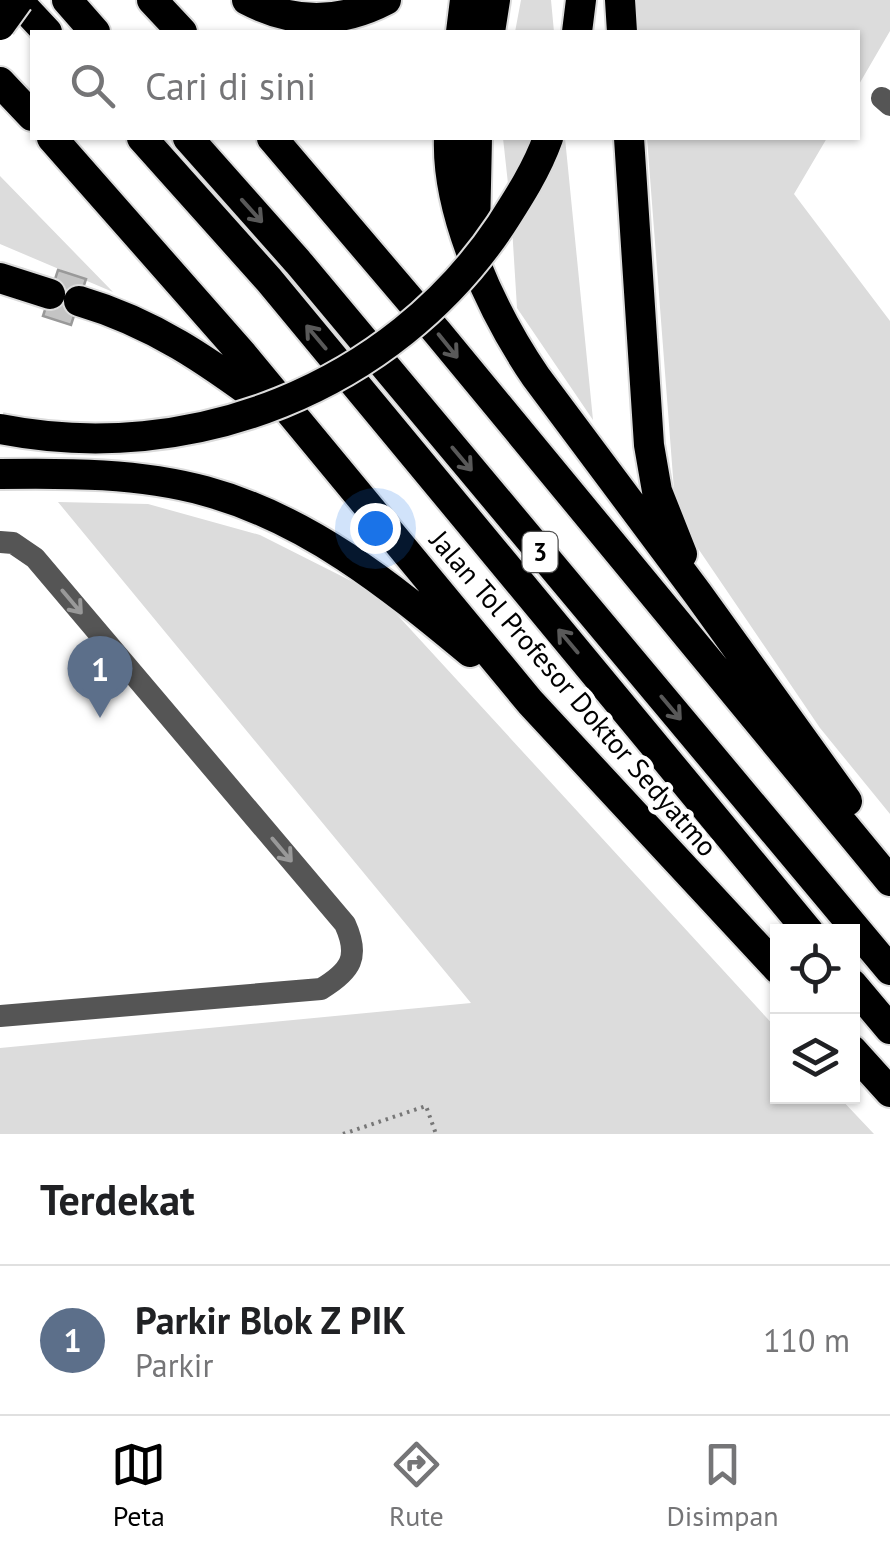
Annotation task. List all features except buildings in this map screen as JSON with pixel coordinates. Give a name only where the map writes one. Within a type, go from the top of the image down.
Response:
[{"type":"highway","points":[[0,25],[18,0],[45,30]]},
{"type":"highway","points":[[66,0],[93,30]]},
{"type":"highway","points":[[152,0],[180,30]]},
{"type":"highway","points":[[257,5],[297,17],[325,19],[356,14],[386,0]]},
{"type":"highway","points":[[460,30],[465,0]]},
{"type":"highway","points":[[577,30],[581,0]]},
{"type":"highway","points":[[620,0],[622,30]]},
{"type":"highway","points":[[0,82],[30,114]]},
{"type":"highway","name":"Jalan Tol Profesor Doktor Sedyatmo","points":[[54,140],[243,356],[530,702],[770,960]]},
{"type":"highway","name":"Jalan Tol Profesor Doktor Sedyatmo","points":[[144,140],[269,280],[802,924]]},
{"type":"highway","name":"3","points":[[190,140],[298,262],[890,970]]},
{"type":"highway","name":"3","points":[[274,140],[890,881]]},
{"type":"highway","points":[[449,140],[459,218],[503,322],[524,358],[890,860]]},
{"type":"highway","points":[[477,140],[474,206],[480,268]]},
{"type":"highway","points":[[0,429],[60,438],[168,434],[245,417],[321,384],[402,331],[468,269],[517,200],[547,140]]},
{"type":"highway","points":[[629,140],[652,466],[664,512],[698,594]]},
{"type":"highway","points":[[0,278],[119,314],[176,341],[308,436]]},
{"type":"highway","points":[[0,474],[134,478],[201,490],[258,508],[363,566],[530,702]]},
{"type":"highway","points":[[860,993],[890,1029]]},
{"type":"highway","points":[[860,1059],[890,1092]]},
{"type":"lane","points":[[0,542],[13,543],[35,558],[345,924],[354,943],[351,962],[338,979],[321,988],[0,1016]]},
{"type":"path","points":[[343,1134],[426,1106],[436,1134]]},
{"type":"shaded area","points":[[521,0],[551,0],[554,30],[515,30]]},
{"type":"shaded area","points":[[636,0],[890,0],[890,31],[860,83],[860,30],[638,30]]},
{"type":"shaded area","points":[[503,140],[565,140],[593,420],[517,308]]},
{"type":"shaded area","points":[[647,140],[826,140],[794,194],[890,321],[890,814],[820,728],[676,516]]},
{"type":"shaded area","points":[[0,176],[113,292],[0,244]]},
{"type":"shaded area","points":[[58,502],[148,504],[260,535],[379,595],[770,1021],[770,1104],[846,1104],[874,1134],[0,1134],[0,1048],[471,1003]]},
{"type":"place","name":"Parkir Blok Z PIK","points":[[100,718]]}]
